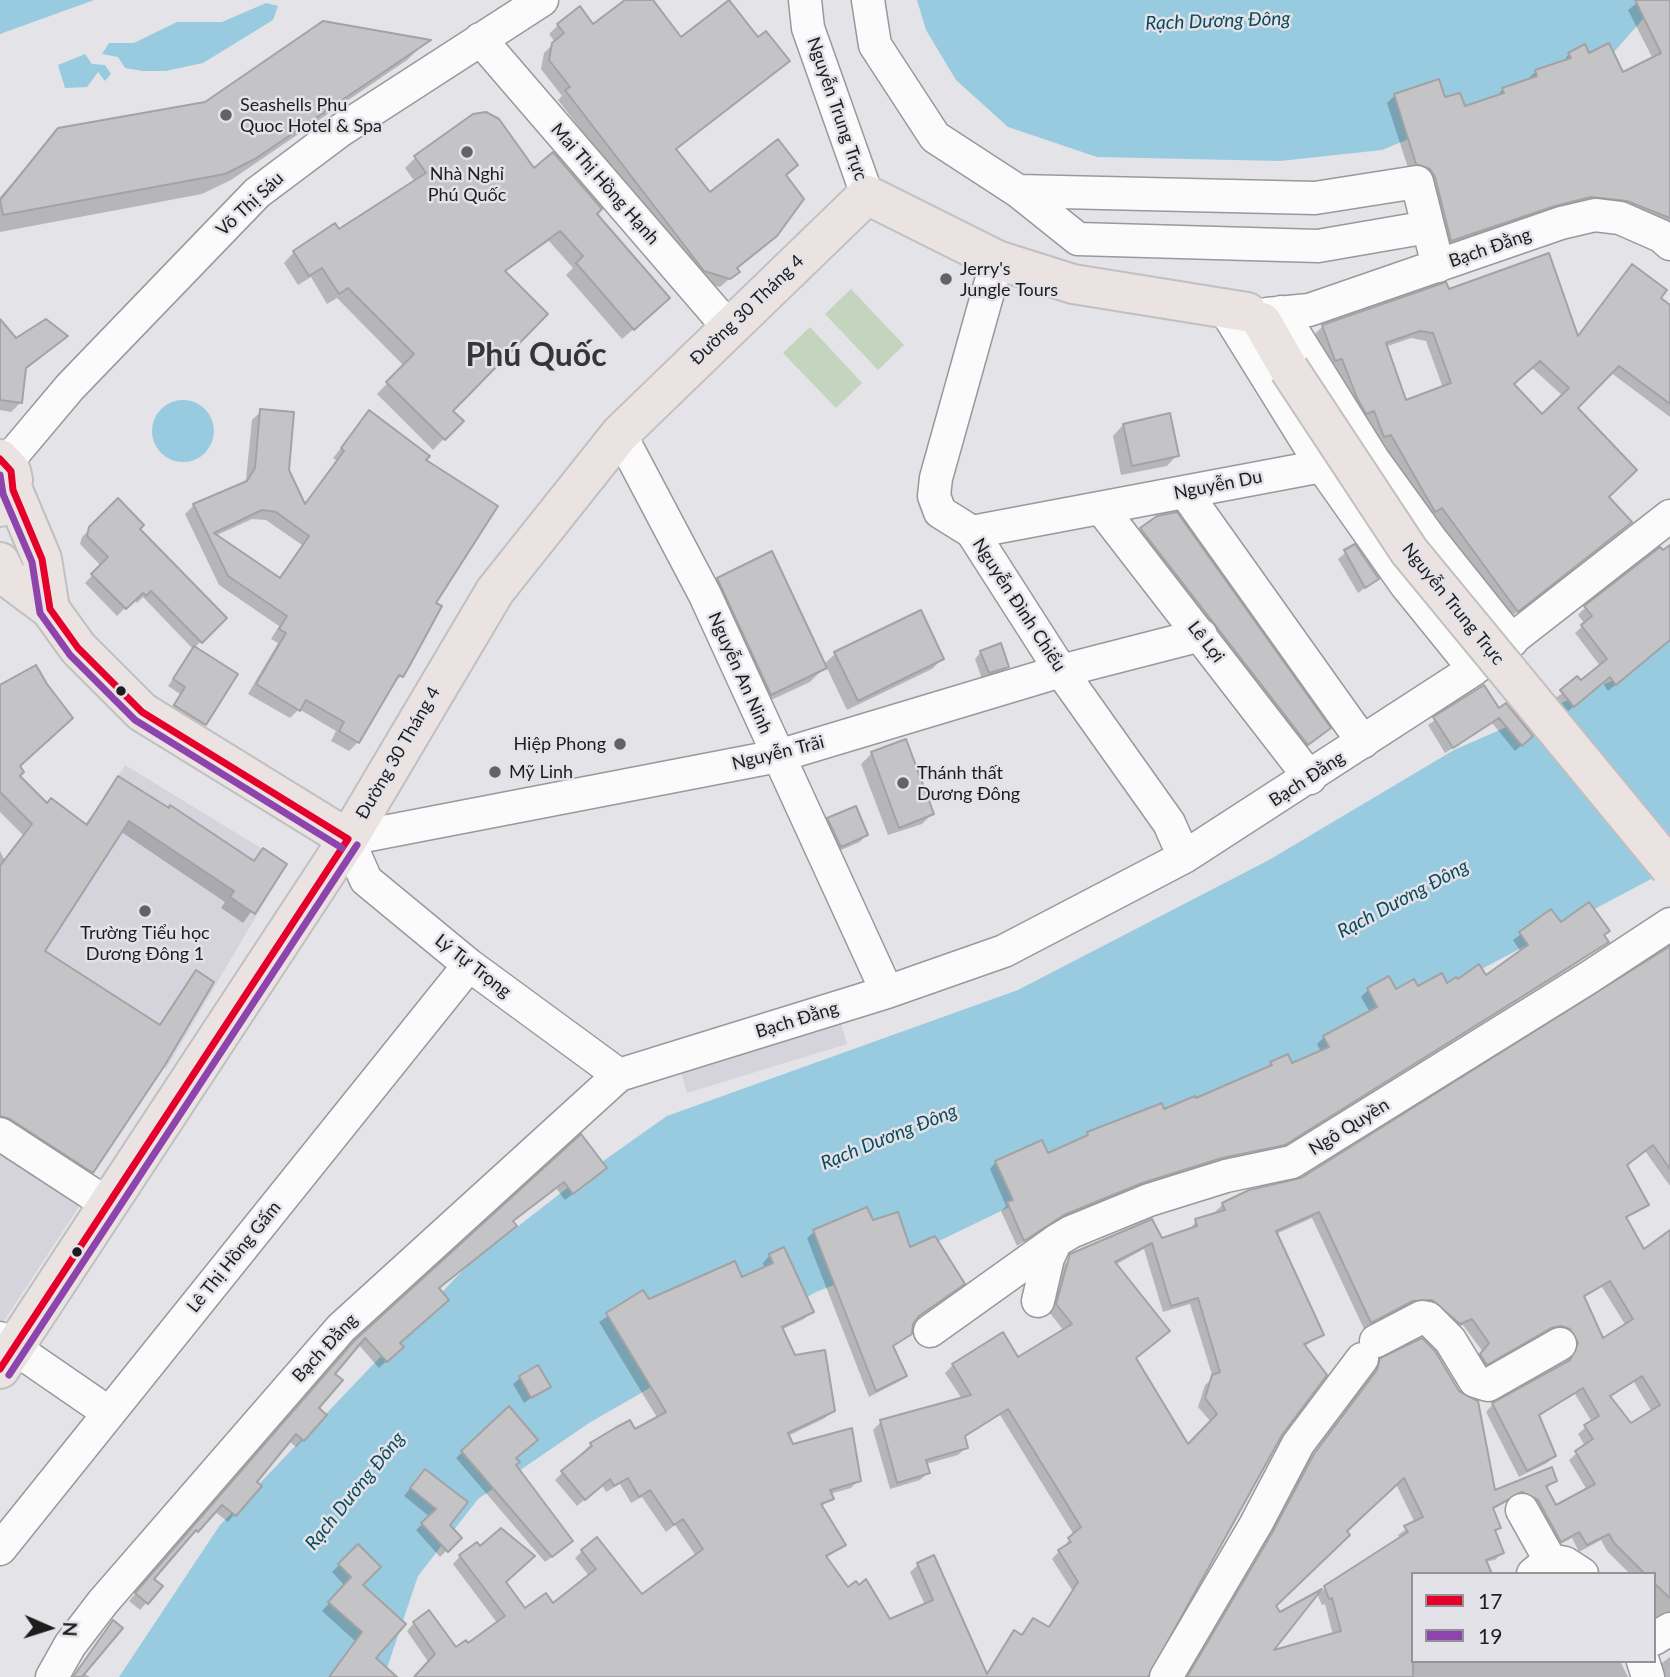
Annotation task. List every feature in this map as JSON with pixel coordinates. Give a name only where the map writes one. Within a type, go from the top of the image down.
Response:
[{"type":"main road","name":"Nguyễn Trung Trực","points":[[867,195],[998,260],[1073,284],[1256,314],[1289,369],[1409,551],[1670,868]]},
{"type":"main road","name":"Đường 30 Tháng 4","points":[[5,1352],[109,1205],[348,839],[495,591],[620,434],[867,195]]},
{"type":"main road","points":[[5,480],[42,559],[50,609]]},
{"type":"main road","points":[[0,562],[7,577],[50,609],[78,648],[142,712],[348,839]]},
{"type":"street","name":"Võ Thị Sáu","points":[[5,480],[70,387],[257,193],[341,130],[542,0]]},
{"type":"street","name":"Nguyễn Trung Trực","points":[[805,0],[808,28],[867,195]]},
{"type":"street","points":[[867,0],[875,45],[936,137],[1018,191],[1078,239],[1318,246],[1428,227]]},
{"type":"street","name":"Mai Thị Hồng Hạnh","points":[[481,40],[729,328]]},
{"type":"street","points":[[1018,191],[1315,198],[1417,182],[1438,266]]},
{"type":"street","points":[[1150,194],[1150,242]]},
{"type":"street","points":[[1315,198],[1318,246]]},
{"type":"street","name":"Bạch Đằng","points":[[1256,314],[1309,310],[1561,223],[1595,215],[1620,218],[1661,236],[1670,244]]},
{"type":"street","name":"Nguyễn Đình Chiểu","points":[[998,260],[936,478],[934,496],[940,512],[972,532],[1061,671],[1169,823],[1184,857]]},
{"type":"street","points":[[1256,314],[1322,466]]},
{"type":"street","points":[[1256,314],[1373,459],[1433,542],[1512,641]]},
{"type":"street","name":"Nguyễn An Ninh","points":[[620,434],[705,595],[887,992]]},
{"type":"street","name":"Nguyễn Trung Trực","points":[[1322,466],[1406,584],[1474,669]]},
{"type":"street","name":"Nguyễn Du","points":[[972,532],[1322,466]]},
{"type":"street","points":[[1185,492],[1363,742]]},
{"type":"street","name":"Lê Lợi","points":[[1101,508],[1310,778]]},
{"type":"street","name":"Bạch Đằng","points":[[52,1677],[70,1645],[103,1602],[341,1328],[619,1076],[887,992],[1004,951],[1184,857],[1310,778],[1474,669],[1670,516]]},
{"type":"street","name":"Nguyễn Trãi","points":[[348,839],[778,756],[1061,671],[1201,635]]},
{"type":"street","name":"Lý Tự Trọng","points":[[348,839],[366,880],[469,965],[619,1076]]},
{"type":"street","name":"Ngô Quyền","points":[[930,1331],[1056,1241],[1149,1200],[1226,1176],[1292,1162],[1670,924]]},
{"type":"street","name":"Lê Thị Hồng Gấm","points":[[0,1549],[469,965]]},
{"type":"street","points":[[0,1134],[109,1205]]},
{"type":"street","points":[[1038,1301],[1048,1258],[1056,1241]]},
{"type":"street","points":[[1166,1677],[1256,1524],[1298,1444],[1369,1350],[1422,1317],[1428,1318],[1450,1340],[1475,1381],[1488,1385],[1560,1344]]},
{"type":"street","points":[[5,1352],[109,1413]]},
{"type":"street","points":[[1522,1510],[1541,1567],[1565,1563],[1579,1572]]},
{"type":"shaded area","name":"Trường Tiểu học Dương Đông 1","points":[[125,765],[287,864],[166,1069],[0,962]]},
{"type":"shaded area","points":[[841,1023],[847,1044],[687,1093],[681,1072]]},
{"type":"shaded area","points":[[0,1138],[86,1196],[0,1327]]},
{"type":"green space","points":[[851,289],[904,345],[878,370],[825,314]]},
{"type":"green space","points":[[810,327],[862,383],[836,408],[783,353]]},
{"type":"water","points":[[0,0],[94,0],[0,34]]},
{"type":"water","name":"Rạch Dương Đông","points":[[917,0],[1660,0],[1613,53],[1504,100],[1382,150],[1280,161],[1097,157],[1008,127],[956,80],[926,30]]},
{"type":"water","points":[[266,3],[278,6],[273,20],[203,63],[166,71],[143,71],[125,68],[118,57],[102,54],[109,43],[134,43],[177,22],[222,22]]},
{"type":"water","points":[[85,54],[92,64],[105,65],[111,74],[105,81],[98,72],[87,87],[65,88],[58,65]]},
{"type":"water","points":[[177,400],[189,400],[205,409],[212,419],[212,443],[205,453],[189,462],[177,462],[166,457],[157,448],[152,437],[152,425],[157,414],[166,405]]},
{"type":"water","name":"Rạch Dương Đông","points":[[1670,635],[1670,869],[1282,1075],[908,1256],[816,1292],[589,1423],[478,1499],[418,1576],[384,1677],[119,1677],[220,1525],[467,1266],[589,1171],[667,1116],[1018,990],[1269,860],[1454,750],[1625,675]]},
{"type":"building","points":[[625,0],[653,0],[681,37],[729,0],[758,37],[766,31],[790,61],[676,149],[710,192],[778,139],[798,165],[786,175],[804,199],[777,236],[737,268],[740,272],[730,279],[704,271],[565,90],[570,87],[549,60],[552,43],[564,33],[557,24],[580,6],[593,24]]},
{"type":"building","points":[[1635,0],[1670,0],[1670,218],[1627,201],[1591,197],[1555,206],[1451,241],[1435,177],[1430,169],[1416,164],[1394,94],[1439,79],[1445,97],[1460,93],[1465,106],[1504,93],[1502,88],[1537,76],[1535,70],[1571,58],[1568,53],[1585,44],[1589,53],[1609,43],[1623,72],[1661,53]]},
{"type":"building","name":"Seashells Phu Quoc Hotel & Spa","points":[[323,21],[431,40],[255,159],[225,174],[3,215],[0,200],[58,128],[205,102]]},
{"type":"building","points":[[486,112],[499,119],[534,168],[553,152],[602,209],[597,214],[670,298],[634,330],[576,263],[583,256],[560,231],[505,271],[548,314],[453,411],[464,421],[445,440],[386,382],[414,354],[348,288],[339,294],[322,268],[309,276],[293,251],[335,223],[339,229],[426,173],[414,156],[473,114]]},
{"type":"building","points":[[1549,253],[1578,336],[1632,264],[1667,290],[1661,298],[1670,305],[1670,404],[1619,366],[1578,408],[1637,470],[1609,497],[1632,522],[1518,612],[1442,508],[1435,512],[1391,435],[1384,437],[1374,411],[1366,414],[1342,359],[1335,361],[1322,325],[1446,282],[1449,289]],"holes":[[[1420,331],[1433,333],[1451,383],[1406,400],[1386,343]],[[1540,361],[1569,388],[1542,414],[1514,384]]]},
{"type":"building","points":[[0,319],[16,338],[46,319],[68,336],[26,368],[22,403],[0,400]]},
{"type":"building","points":[[260,409],[294,412],[289,470],[305,504],[344,451],[341,448],[369,410],[430,456],[426,460],[498,506],[436,603],[442,606],[403,677],[399,675],[359,743],[339,731],[344,722],[306,700],[300,711],[256,684],[286,633],[279,629],[287,616],[228,576],[193,504],[247,481],[255,468]],"holes":[[[262,510],[276,512],[309,536],[280,578],[214,533]]]},
{"type":"building","points":[[1170,413],[1179,456],[1132,466],[1123,424]]},
{"type":"building","points":[[118,498],[144,525],[140,529],[227,618],[202,643],[151,591],[146,596],[143,593],[126,609],[91,574],[108,557],[87,536],[89,527]]},
{"type":"building","points":[[1177,512],[1331,728],[1308,745],[1140,528],[1157,516]]},
{"type":"building","points":[[1355,544],[1379,579],[1365,588],[1344,550]]},
{"type":"building","points":[[1670,545],[1670,640],[1616,685],[1610,677],[1574,707],[1560,690],[1577,676],[1581,680],[1607,659],[1581,625],[1592,616],[1584,606],[1660,547],[1663,550]]},
{"type":"building","points":[[772,551],[827,668],[771,695],[717,578]]},
{"type":"building","points":[[921,610],[944,659],[858,701],[834,652]]},
{"type":"building","points":[[1001,643],[1009,667],[989,673],[980,651]]},
{"type":"building","points":[[194,646],[238,674],[206,725],[174,705],[185,687],[173,679]]},
{"type":"building","points":[[36,665],[73,718],[20,766],[24,772],[20,776],[47,803],[51,798],[87,825],[118,776],[169,808],[170,805],[254,861],[263,848],[287,864],[255,914],[230,897],[234,891],[129,821],[45,951],[160,1025],[196,970],[214,982],[165,1065],[93,1173],[10,1119],[0,1116],[0,866],[32,824],[0,792],[0,685]]},
{"type":"building","points":[[1484,685],[1499,708],[1506,703],[1533,736],[1522,746],[1499,718],[1453,748],[1433,717]]},
{"type":"building","name":"Thánh thất Dương Đông","points":[[906,739],[934,814],[899,828],[871,752]]},
{"type":"building","points":[[856,806],[868,835],[841,847],[827,818]]},
{"type":"building","points":[[1589,902],[1610,931],[1604,935],[1609,942],[1285,1145],[1222,1158],[1142,1183],[1064,1215],[1024,1241],[1007,1202],[1013,1200],[995,1161],[1042,1140],[1048,1153],[1088,1135],[1087,1132],[1162,1103],[1164,1109],[1195,1096],[1196,1098],[1272,1065],[1270,1062],[1288,1054],[1292,1063],[1329,1047],[1323,1036],[1377,1007],[1367,988],[1389,976],[1396,989],[1414,979],[1418,986],[1442,973],[1447,983],[1456,977],[1458,979],[1479,964],[1486,975],[1528,945],[1519,932],[1551,909],[1561,922]]},
{"type":"building","points":[[1670,946],[1670,1169],[1653,1145],[1627,1165],[1649,1205],[1626,1217],[1644,1249],[1670,1230],[1670,1598],[1656,1585],[1656,1572],[1643,1572],[1614,1543],[1609,1534],[1587,1545],[1579,1532],[1561,1542],[1538,1500],[1522,1492],[1493,1508],[1501,1528],[1495,1530],[1504,1553],[1486,1560],[1491,1572],[1411,1572],[1413,1677],[1187,1677],[1272,1533],[1314,1454],[1377,1370],[1380,1358],[1422,1338],[1435,1351],[1459,1391],[1478,1401],[1495,1490],[1552,1467],[1557,1481],[1546,1486],[1556,1505],[1595,1484],[1575,1451],[1593,1439],[1584,1425],[1599,1416],[1583,1388],[1539,1415],[1556,1456],[1527,1471],[1492,1403],[1570,1360],[1578,1343],[1570,1329],[1561,1326],[1551,1328],[1487,1365],[1480,1354],[1489,1343],[1472,1319],[1460,1324],[1432,1300],[1413,1301],[1371,1323],[1319,1212],[1276,1231],[1324,1335],[1304,1344],[1327,1375],[1282,1435],[1148,1677],[414,1677],[435,1654],[413,1622],[429,1610],[456,1647],[466,1640],[468,1643],[505,1616],[459,1555],[477,1542],[480,1546],[501,1528],[535,1556],[506,1582],[525,1608],[546,1593],[553,1603],[596,1569],[581,1550],[597,1537],[642,1594],[703,1549],[683,1519],[674,1525],[650,1490],[639,1497],[628,1478],[614,1486],[610,1479],[585,1500],[561,1471],[592,1446],[590,1443],[615,1428],[630,1420],[635,1429],[666,1412],[606,1313],[643,1290],[649,1299],[735,1261],[742,1277],[773,1263],[769,1254],[784,1247],[814,1312],[782,1327],[795,1355],[825,1350],[835,1411],[788,1433],[793,1444],[852,1428],[861,1481],[830,1490],[834,1499],[821,1504],[846,1545],[826,1556],[848,1587],[856,1581],[859,1585],[866,1579],[890,1619],[933,1600],[917,1563],[934,1555],[987,1674],[1014,1630],[1022,1635],[1033,1618],[1049,1627],[1064,1604],[1078,1582],[1058,1550],[1071,1542],[1068,1538],[1081,1527],[1008,1409],[965,1436],[968,1448],[926,1460],[930,1473],[897,1483],[880,1420],[971,1395],[952,1364],[1003,1332],[1018,1357],[1072,1324],[1056,1304],[1070,1254],[1152,1219],[1162,1238],[1197,1226],[1195,1219],[1225,1210],[1222,1203],[1249,1190],[1301,1178]],"holes":[[[1152,1243],[1171,1306],[1198,1298],[1220,1372],[1212,1375],[1205,1398],[1217,1414],[1188,1444],[1136,1358],[1170,1331],[1115,1262]],[[1610,1281],[1633,1319],[1603,1338],[1584,1296]],[[1642,1376],[1660,1405],[1631,1423],[1610,1396]],[[1404,1478],[1423,1517],[1404,1526],[1408,1532],[1324,1586],[1329,1599],[1332,1598],[1341,1631],[1274,1650],[1322,1589],[1280,1612],[1276,1606],[1350,1535],[1347,1531]]]},
{"type":"building","points":[[581,1134],[607,1168],[573,1194],[564,1182],[513,1221],[517,1226],[439,1288],[449,1300],[400,1343],[404,1347],[387,1362],[365,1338],[335,1374],[343,1380],[319,1408],[327,1415],[304,1441],[296,1434],[257,1482],[262,1486],[236,1516],[222,1505],[198,1532],[196,1530],[154,1579],[163,1586],[148,1604],[135,1593],[354,1341]]},
{"type":"building","points":[[867,1207],[873,1220],[898,1212],[910,1247],[935,1236],[965,1284],[919,1316],[913,1324],[912,1334],[893,1346],[907,1376],[876,1391],[813,1230]]},
{"type":"building","points":[[538,1365],[551,1387],[531,1398],[519,1376]]},
{"type":"building","points":[[509,1406],[538,1440],[516,1458],[520,1462],[516,1465],[573,1541],[552,1557],[461,1451]]},
{"type":"building","points":[[425,1469],[468,1502],[450,1525],[462,1538],[448,1552],[421,1523],[436,1509],[410,1488]]},
{"type":"building","points":[[358,1544],[381,1567],[363,1585],[406,1624],[376,1658],[397,1677],[329,1677],[362,1632],[328,1602],[351,1577],[338,1564]]},
{"type":"building","points":[[113,1620],[123,1628],[82,1677],[73,1677]]},
{"type":"transit line","name":"17","points":[[0,459],[11,471],[13,490],[42,559],[50,609],[78,648],[142,712],[348,839]]},
{"type":"transit line","name":"19","points":[[0,475],[3,494],[32,562],[40,613],[70,655],[135,720],[342,848]]},
{"type":"transit line","name":"17","points":[[0,1369],[348,839]]},
{"type":"transit line","name":"19","points":[[9,1375],[357,845]]},
{"type":"place","name":"Seashells Phu Quoc Hotel & Spa","points":[[226,115]]},
{"type":"place","name":"Nhà Nghỉ Phú Quốc","points":[[467,152]]},
{"type":"place","name":"Jerry's Jungle Tours","points":[[946,279]]},
{"type":"place","name":"Hiệp Phong","points":[[620,744]]},
{"type":"place","name":"Mỹ Linh","points":[[495,772]]},
{"type":"place","name":"Thánh thất Dương Đông","points":[[903,783]]},
{"type":"place","name":"Trường Tiểu học Dương Đông 1","points":[[145,911]]},
{"type":"district","name":"Phú Quốc","points":[[536,356]]}]
